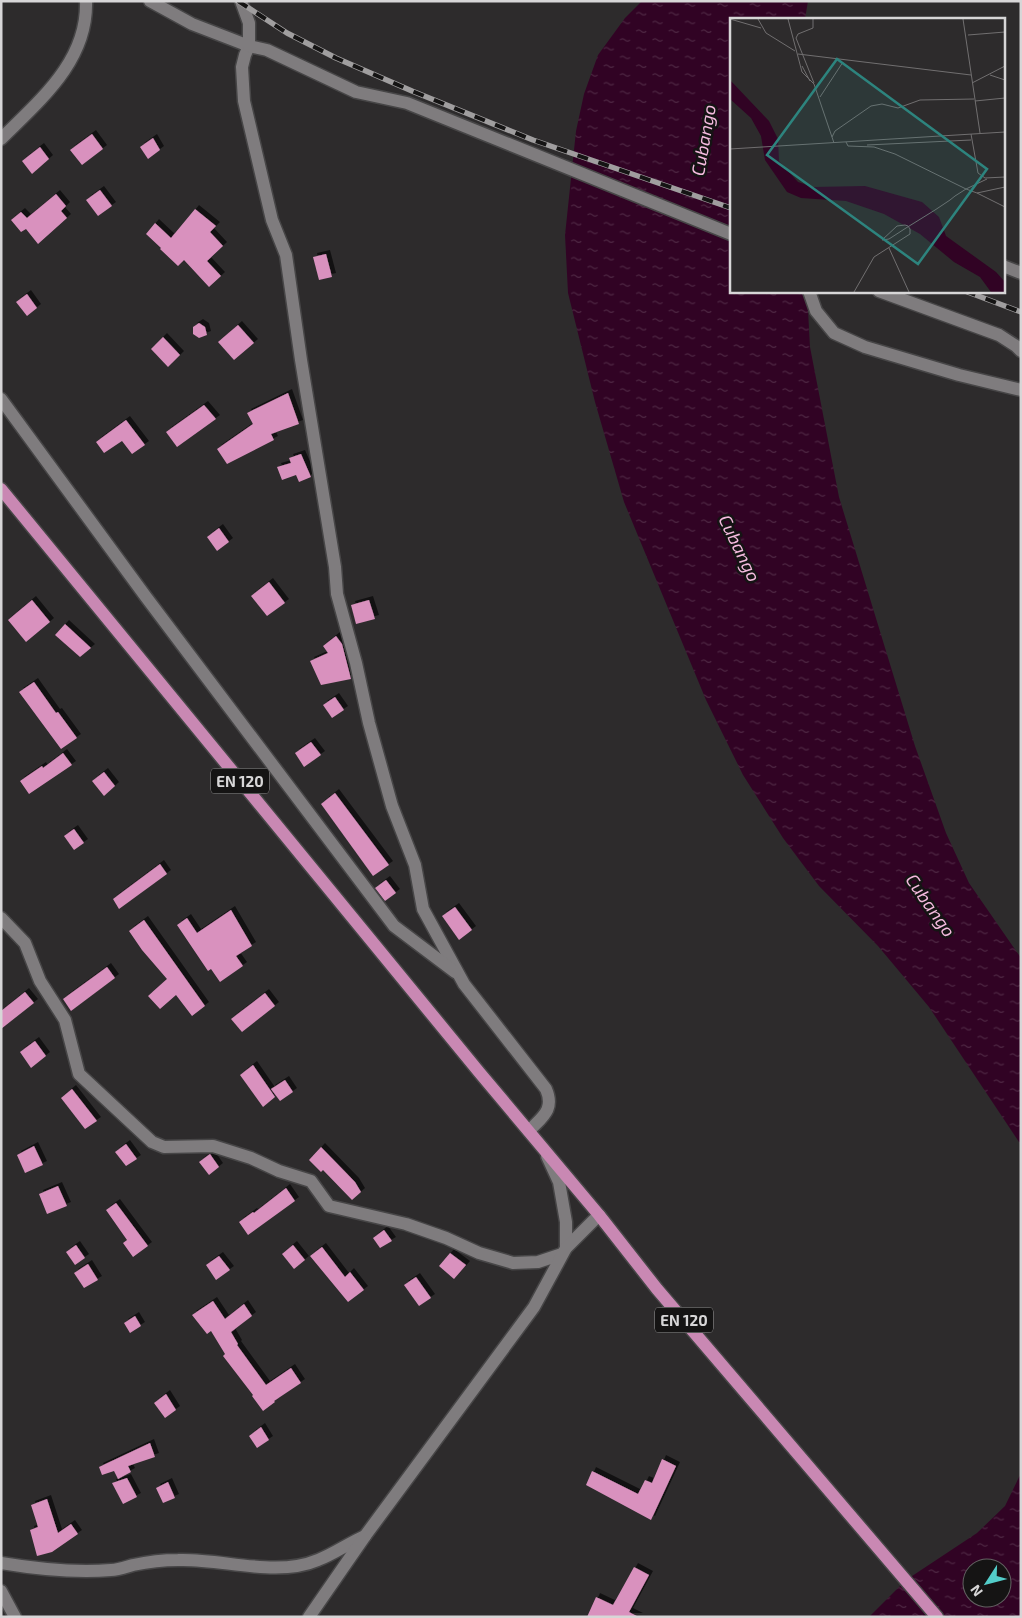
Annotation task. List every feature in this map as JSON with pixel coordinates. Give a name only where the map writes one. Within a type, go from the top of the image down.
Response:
[{"type":"main road","name":"EN 120","points":[[1,489],[657,1288],[937,1617]]},
{"type":"street","points":[[1,139],[44,97],[78,49],[86,14],[86,1]]},
{"type":"street","points":[[150,1],[192,24],[249,46],[268,50],[356,92],[408,103],[730,234]]},
{"type":"street","points":[[241,1],[249,23],[249,46],[244,54],[242,67],[244,100],[272,220],[286,255],[300,360],[335,567],[336,594],[356,663],[369,722],[392,806],[415,865],[423,909],[457,973],[546,1089],[550,1097],[549,1109],[529,1132]]},
{"type":"street","points":[[1004,266],[1021,273]]},
{"type":"street","points":[[809,292],[816,311],[834,333],[865,347],[959,375],[1021,390]]},
{"type":"street","points":[[882,292],[998,335],[1021,350]]},
{"type":"street","points":[[1,399],[146,597],[394,926],[457,973]]},
{"type":"street","points":[[1,918],[25,943],[40,981],[65,1020],[79,1074],[152,1142],[164,1147],[213,1146],[229,1150],[311,1181],[329,1206],[406,1224],[446,1238],[479,1254],[513,1263],[538,1262],[564,1251]]},
{"type":"street","points":[[543,1148],[559,1182],[566,1222],[564,1251]]},
{"type":"street","points":[[309,1617],[365,1536],[534,1307],[564,1251],[599,1215]]},
{"type":"street","points":[[1,1563],[28,1567],[90,1571],[114,1570],[134,1564],[193,1560],[270,1568],[317,1561],[365,1536]]},
{"type":"street","points":[[1,1591],[15,1617]]},
{"type":"water","name":"Cubango","points":[[642,1],[808,1],[805,18],[730,18],[730,292],[807,292],[810,347],[839,497],[915,746],[946,833],[969,883],[1021,958],[1021,1145],[929,1007],[878,946],[819,886],[783,838],[743,775],[706,700],[624,502],[595,402],[568,293],[565,235],[576,131],[584,94],[598,55],[625,18]]},
{"type":"water","points":[[1021,1473],[1021,1617],[869,1617],[906,1580],[977,1533],[1005,1506]]},
{"type":"building","points":[[92,134],[103,149],[82,165],[70,150]]},
{"type":"building","points":[[153,138],[160,150],[148,159],[140,147]]},
{"type":"building","points":[[40,147],[49,159],[32,174],[22,161]]},
{"type":"building","points":[[100,190],[112,206],[98,216],[86,200]]},
{"type":"building","points":[[56,194],[66,206],[61,211],[67,218],[38,244],[26,229],[21,232],[11,220],[21,212],[27,218]]},
{"type":"building","points":[[195,209],[216,226],[210,232],[223,246],[207,261],[221,276],[209,287],[184,260],[178,266],[146,234],[155,223],[171,238]]},
{"type":"building","points":[[326,254],[332,277],[319,280],[313,257]]},
{"type":"building","points":[[27,294],[37,308],[27,316],[16,302]]},
{"type":"building","points":[[199,323],[205,327],[207,335],[199,338],[193,334],[193,327]]},
{"type":"building","points":[[238,325],[254,343],[234,360],[218,342]]},
{"type":"building","points":[[163,337],[180,355],[168,367],[151,349]]},
{"type":"building","points":[[288,393],[299,424],[271,434],[274,440],[227,464],[217,449],[253,424],[247,413]]},
{"type":"building","points":[[204,405],[216,419],[177,447],[166,432]]},
{"type":"building","points":[[126,420],[145,445],[132,454],[122,441],[104,453],[96,442]]},
{"type":"building","points":[[301,454],[311,477],[299,482],[296,475],[282,480],[277,467],[291,463],[289,458]]},
{"type":"building","points":[[219,528],[229,542],[217,551],[207,537]]},
{"type":"building","points":[[269,582],[285,603],[267,616],[251,596]]},
{"type":"building","points":[[32,600],[50,622],[26,642],[8,620]]},
{"type":"building","points":[[369,600],[375,619],[356,624],[351,605]]},
{"type":"building","points":[[65,624],[91,648],[80,657],[55,635]]},
{"type":"building","points":[[336,636],[342,644],[351,679],[321,685],[310,661],[328,653],[323,646]]},
{"type":"building","points":[[34,682],[77,738],[61,749],[19,692]]},
{"type":"building","points":[[335,697],[344,710],[332,718],[323,705]]},
{"type":"building","points":[[311,742],[321,755],[304,767],[295,753]]},
{"type":"building","points":[[63,753],[72,765],[29,794],[20,781],[42,766],[43,768]]},
{"type":"building","points":[[104,772],[115,786],[104,796],[92,781]]},
{"type":"building","points":[[335,793],[389,865],[373,876],[321,804]]},
{"type":"building","points":[[74,829],[84,843],[74,850],[64,836]]},
{"type":"building","points":[[160,864],[167,874],[119,909],[113,899]]},
{"type":"building","points":[[386,880],[396,893],[385,901],[375,888]]},
{"type":"building","points":[[455,907],[472,930],[459,940],[442,916]]},
{"type":"building","points":[[231,910],[252,946],[236,956],[243,966],[220,982],[211,969],[208,971],[177,925],[187,918],[197,933]]},
{"type":"building","points":[[144,920],[205,1006],[192,1016],[176,995],[160,1009],[148,996],[167,979],[142,950],[129,931]]},
{"type":"building","points":[[107,967],[115,978],[71,1011],[63,999]]},
{"type":"building","points":[[25,992],[34,1003],[1,1029],[1,1011]]},
{"type":"building","points":[[265,993],[275,1006],[242,1032],[231,1019]]},
{"type":"building","points":[[35,1041],[46,1056],[31,1068],[20,1052]]},
{"type":"building","points":[[253,1065],[275,1097],[263,1107],[240,1075]]},
{"type":"building","points":[[285,1080],[293,1092],[280,1101],[271,1089]]},
{"type":"building","points":[[72,1089],[97,1121],[85,1129],[61,1098]]},
{"type":"building","points":[[126,1144],[137,1159],[126,1166],[115,1152]]},
{"type":"building","points":[[34,1146],[43,1165],[25,1173],[17,1155]]},
{"type":"building","points":[[321,1147],[355,1182],[361,1192],[352,1200],[323,1170],[321,1172],[309,1160]]},
{"type":"building","points":[[210,1154],[219,1167],[209,1175],[199,1162]]},
{"type":"building","points":[[58,1186],[67,1206],[47,1214],[39,1194]]},
{"type":"building","points":[[286,1188],[295,1201],[248,1235],[239,1222]]},
{"type":"building","points":[[116,1203],[148,1246],[133,1257],[123,1243],[127,1240],[106,1210]]},
{"type":"building","points":[[384,1230],[392,1241],[380,1248],[373,1238]]},
{"type":"building","points":[[76,1245],[85,1258],[75,1265],[66,1252]]},
{"type":"building","points":[[293,1245],[305,1260],[294,1269],[282,1254]]},
{"type":"building","points":[[322,1247],[345,1277],[350,1272],[364,1290],[348,1302],[310,1256]]},
{"type":"building","points":[[450,1253],[466,1265],[454,1279],[439,1266]]},
{"type":"building","points":[[219,1256],[230,1270],[216,1280],[206,1265]]},
{"type":"building","points":[[88,1264],[98,1280],[84,1288],[74,1273]]},
{"type":"building","points":[[416,1277],[431,1298],[419,1306],[404,1285]]},
{"type":"building","points":[[213,1301],[225,1319],[244,1304],[252,1316],[231,1332],[237,1345],[266,1385],[291,1368],[301,1383],[274,1401],[263,1411],[223,1356],[225,1354],[211,1331],[207,1334],[192,1315]]},
{"type":"building","points":[[135,1316],[141,1326],[130,1333],[124,1323]]},
{"type":"building","points":[[166,1394],[176,1410],[165,1418],[154,1403]]},
{"type":"building","points":[[261,1427],[269,1440],[257,1448],[249,1436]]},
{"type":"building","points":[[150,1443],[155,1457],[128,1466],[131,1472],[118,1479],[114,1471],[102,1475],[99,1467]]},
{"type":"building","points":[[662,1459],[676,1466],[651,1520],[586,1485],[592,1471],[638,1494],[645,1480],[652,1483]]},
{"type":"building","points":[[127,1478],[137,1497],[123,1504],[112,1483]]},
{"type":"building","points":[[168,1482],[175,1498],[163,1503],[156,1488]]},
{"type":"building","points":[[47,1499],[58,1533],[71,1524],[78,1534],[52,1552],[37,1556],[30,1530],[38,1527],[31,1505]]},
{"type":"building","points":[[634,1567],[649,1575],[629,1612],[639,1617],[587,1617],[596,1597],[613,1605]]},
{"type":"railway","points":[[238,1],[287,33],[336,58],[412,91],[533,140],[730,208]]},
{"type":"railway","points":[[968,292],[1021,312]]}]
